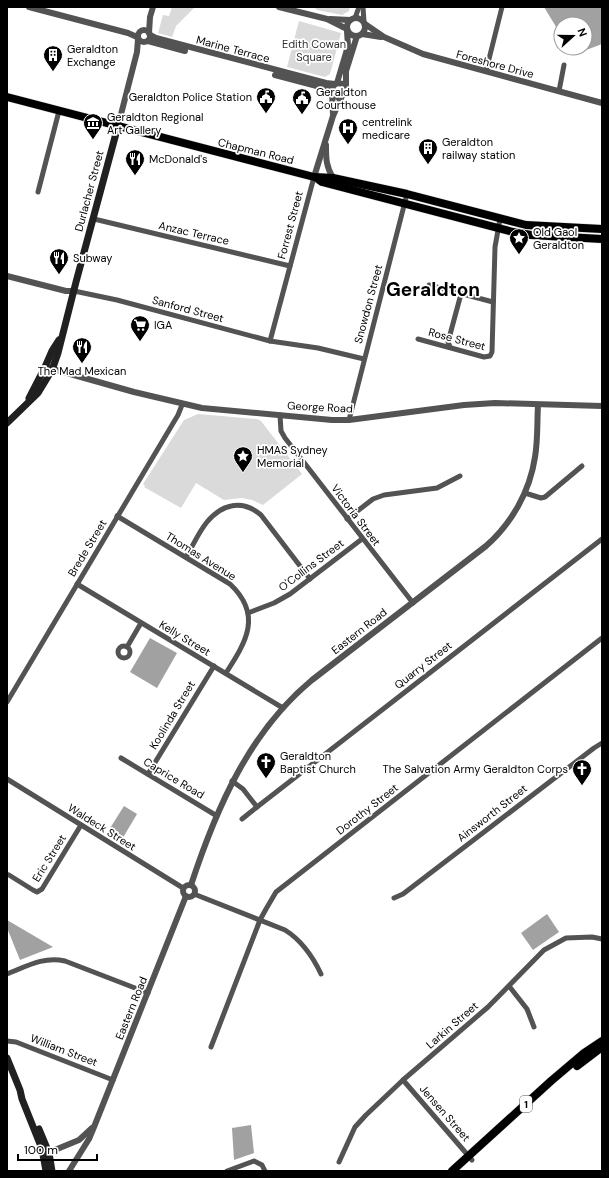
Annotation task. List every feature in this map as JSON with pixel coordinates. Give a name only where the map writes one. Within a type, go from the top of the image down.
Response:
[{"type":"main road","name":"Chapman Road","points":[[7,97],[314,177],[334,178],[407,194],[526,225],[602,229]]},
{"type":"main road","name":"Durlacher Street","points":[[7,423],[26,404],[49,369],[52,351],[62,335],[118,126]]},
{"type":"main road","name":"Chapman Road","points":[[314,177],[322,182],[498,228],[531,235],[602,238]]},
{"type":"main road","name":"1","points":[[459,1171],[470,1158],[584,1053],[602,1041]]},
{"type":"main road","name":"1","points":[[452,1171],[470,1158],[587,1057],[602,1047]]},
{"type":"main road","points":[[7,1058],[20,1090],[22,1099],[52,1171]]},
{"type":"main road","points":[[46,1154],[46,1171]]},
{"type":"street","name":"Marine Terrace","points":[[29,7],[128,33],[332,91]]},
{"type":"street","points":[[144,38],[153,7]]},
{"type":"street","points":[[279,7],[327,19],[360,19],[364,23]]},
{"type":"street","points":[[359,7],[347,25],[348,46],[336,83],[332,86],[332,91],[335,96],[342,96],[345,93],[346,72],[360,35],[365,30],[363,7]]},
{"type":"street","points":[[486,71],[502,7]]},
{"type":"street","name":"Durlacher Street","points":[[118,126],[137,52],[144,38],[138,33],[150,17]]},
{"type":"street","points":[[327,19],[347,30],[352,36],[360,35]]},
{"type":"street","name":"Foreshore Drive","points":[[364,23],[384,37],[423,54],[602,103]]},
{"type":"street","name":"Foreshore Drive","points":[[360,35],[384,37]]},
{"type":"street","name":"Marine Terrace","points":[[144,38],[156,38],[265,68],[326,83],[336,83]]},
{"type":"street","points":[[558,91],[564,65]]},
{"type":"street","points":[[336,83],[342,84],[345,87]]},
{"type":"street","name":"Forrest Street","points":[[332,91],[333,116]]},
{"type":"street","name":"Forrest Street","points":[[270,341],[314,177],[333,116],[342,96]]},
{"type":"street","points":[[38,192],[59,111]]},
{"type":"street","points":[[326,138],[326,161],[328,170],[334,178]]},
{"type":"street","name":"Snowdon Street","points":[[349,420],[407,194]]},
{"type":"street","name":"Anzac Terrace","points":[[94,219],[290,266]]},
{"type":"street","points":[[429,285],[493,302],[495,247],[500,219]]},
{"type":"street","name":"Sanford Street","points":[[7,276],[66,291],[74,291],[117,300],[270,341],[318,348],[364,360]]},
{"type":"street","points":[[450,348],[448,342],[461,294]]},
{"type":"street","name":"Rose Street","points":[[418,339],[484,357],[490,356],[492,352],[493,302]]},
{"type":"street","name":"George Road","points":[[49,369],[182,405],[332,420],[349,420],[464,405],[495,403],[601,407]]},
{"type":"street","name":"Brede Street","points":[[7,702],[178,415],[182,405]]},
{"type":"street","name":"Eastern Road","points":[[191,885],[232,781],[244,761],[290,699],[312,680],[494,539],[512,518],[525,493],[535,457],[538,405]]},
{"type":"street","name":"Victoria Street","points":[[280,415],[281,431],[285,438],[412,603]]},
{"type":"street","points":[[525,493],[541,498],[545,497],[582,466]]},
{"type":"street","points":[[347,519],[372,499],[384,495],[436,488],[460,476]]},
{"type":"street","points":[[186,557],[207,522],[213,516],[225,508],[245,505],[261,515],[310,579]]},
{"type":"street","name":"Thomas Avenue","points":[[117,516],[230,584],[241,597],[248,613],[249,627],[247,636],[238,655],[226,674]]},
{"type":"street","name":"O'Collins Street","points":[[248,613],[282,599],[362,539]]},
{"type":"street","name":"Quarry Street","points":[[242,819],[602,539]]},
{"type":"street","name":"Kelly Street","points":[[77,584],[283,708]]},
{"type":"street","points":[[127,647],[141,623]]},
{"type":"street","name":"Dorothy Street","points":[[211,1047],[260,920],[276,892],[602,638]]},
{"type":"street","name":"Koolinda Street","points":[[148,774],[214,666]]},
{"type":"street","name":"Ainsworth Street","points":[[394,898],[403,894],[602,743]]},
{"type":"street","name":"Caprice Road","points":[[121,758],[217,816]]},
{"type":"street","name":"Waldeck Street","points":[[8,781],[183,888]]},
{"type":"street","points":[[232,781],[243,789],[257,807]]},
{"type":"street","name":"Eric Street","points":[[9,875],[37,892],[42,889],[81,825]]},
{"type":"street","points":[[191,885],[194,888],[194,894],[190,897],[186,896],[183,892],[183,888],[191,885]]},
{"type":"street","points":[[194,894],[285,930],[295,936],[316,963],[321,974]]},
{"type":"street","name":"Eastern Road","points":[[69,1171],[89,1139],[186,896]]},
{"type":"street","name":"Larkin Street","points":[[339,1162],[355,1127],[366,1115],[403,1080],[488,1007],[544,950],[566,938],[592,937],[602,939]]},
{"type":"street","points":[[7,974],[44,960],[55,958],[65,960],[148,993]]},
{"type":"street","points":[[508,986],[527,1009],[534,1027]]},
{"type":"street","name":"William Street","points":[[7,1041],[16,1042],[113,1080]]},
{"type":"street","name":"Jensen Street","points":[[403,1080],[470,1158]]},
{"type":"street","name":"Eastern Road","points":[[46,1154],[79,1140],[94,1127]]},
{"type":"street","points":[[227,1171],[254,1161],[262,1165],[265,1171]]},
{"type":"green space","points":[[172,7],[195,7],[176,26],[172,37],[158,33],[163,15],[169,16]]},
{"type":"green space","points":[[314,7],[350,7],[349,11],[342,15],[317,10]]},
{"type":"green space","name":"Edith Cowan Square","points":[[299,21],[341,33],[330,74],[325,77],[287,67]]},
{"type":"green space","points":[[198,414],[257,419],[261,421],[302,474],[263,505],[252,500],[242,498],[224,500],[196,483],[181,508],[144,487],[145,486],[143,484],[184,420]]},
{"type":"shaded area","points":[[544,7],[602,7],[602,44],[593,47],[593,16],[553,16],[553,22]]},
{"type":"shaded area","points":[[150,638],[177,653],[157,688],[130,672]]},
{"type":"shaded area","points":[[124,806],[137,814],[121,841],[107,833]]},
{"type":"shaded area","points":[[547,914],[559,932],[533,950],[521,933]]},
{"type":"shaded area","points":[[7,920],[53,947],[20,960],[7,928]]},
{"type":"shaded area","points":[[251,1125],[254,1153],[234,1160],[232,1128]]},
{"type":"place","name":"Geraldton Exchange","points":[[53,72]]},
{"type":"place","name":"Geraldton Police Station","points":[[266,114]]},
{"type":"place","name":"Geraldton Courthouse","points":[[302,115]]},
{"type":"place","name":"Geraldton Regional Art Gallery","points":[[93,140]]},
{"type":"place","name":"centrelink medicare","points":[[348,145]]},
{"type":"place","name":"Geraldton railway station","points":[[428,165]]},
{"type":"place","name":"McDonald's","points":[[135,176]]},
{"type":"place","name":"Old Gaol Geraldton","points":[[519,255]]},
{"type":"place","name":"Subway","points":[[59,275]]},
{"type":"place","name":"IGA","points":[[140,342]]},
{"type":"place","name":"The Mad Mexican","points":[[82,364]]},
{"type":"place","name":"HMAS Sydney Memorial","points":[[243,473]]},
{"type":"place","name":"Geraldton Baptist Church","points":[[266,779]]},
{"type":"place","name":"The Salvation Army Geraldton Corps","points":[[582,786]]},
{"type":"district","name":"Geraldton","points":[[433,289]]}]
